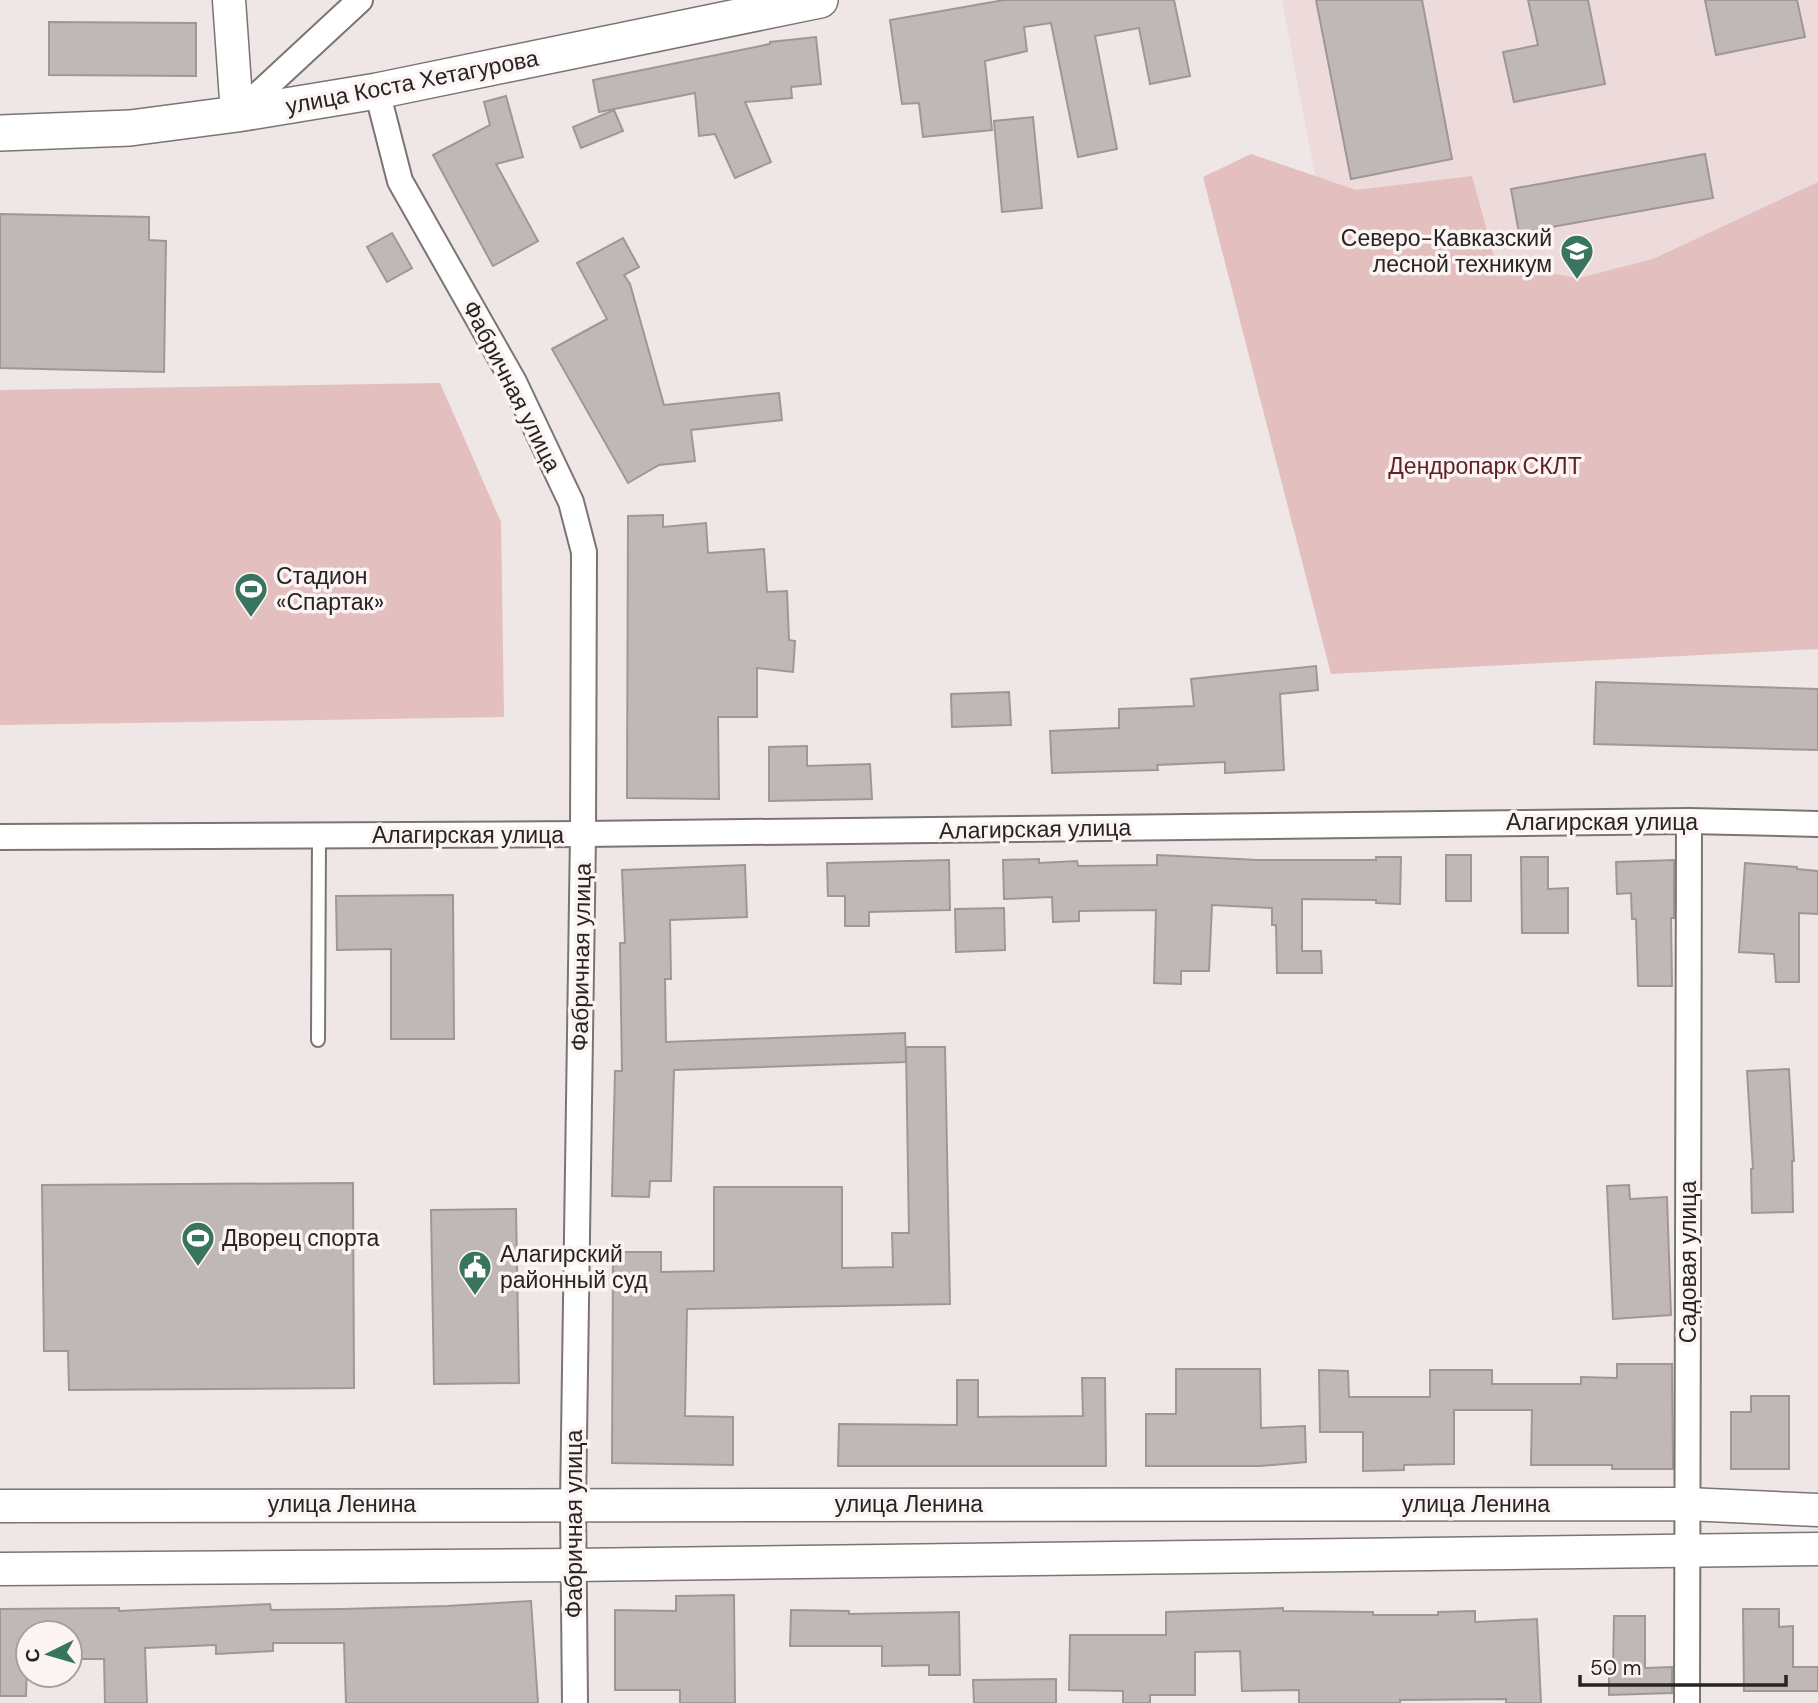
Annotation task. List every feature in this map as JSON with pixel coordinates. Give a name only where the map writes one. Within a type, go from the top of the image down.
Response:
[{"type":"main road","name":"улица Коста Хетагурова","points":[[0,132],[131,128],[237,114],[377,91],[820,0]]},
{"type":"street","points":[[229,0],[237,114]]},
{"type":"street","points":[[237,114],[360,0]]},
{"type":"street","name":"Фабричная улица","points":[[377,91],[400,181],[514,382],[571,502],[584,552],[583,834],[573,1504],[575,1703]]},
{"type":"street","name":"Алагирская улица","points":[[0,837],[583,834],[1689,821],[1818,824]]},
{"type":"street","name":"Садовая улица","points":[[1687,1703],[1689,821]]},
{"type":"street","name":"улица Ленина","points":[[0,1506],[1688,1504],[1818,1510]]},
{"type":"street","name":"улица Ленина","points":[[0,1569],[573,1565],[1818,1549]]},
{"type":"lane","points":[[318,1040],[319,835]]},
{"type":"shaded area","name":"Северо-Кавказский лесной техникум","points":[[1282,0],[1818,0],[1818,562],[1402,639]]},
{"type":"green space","name":"Дендропарк СКЛТ","points":[[1251,154],[1356,190],[1472,176],[1496,264],[1579,278],[1653,259],[1818,182],[1818,649],[1331,674],[1203,177]]},
{"type":"green space","name":"Стадион «Спартак»","points":[[440,383],[501,522],[504,717],[0,725],[0,390]]},
{"type":"building","points":[[1004,0],[1174,0],[1190,76],[1150,84],[1139,28],[1095,36],[1117,149],[1078,157],[1051,23],[1024,27],[1027,51],[985,61],[992,130],[923,137],[919,103],[902,104],[890,20]]},
{"type":"building","points":[[1316,0],[1422,0],[1452,159],[1351,179]]},
{"type":"building","points":[[1528,0],[1588,0],[1605,84],[1514,102],[1503,52],[1538,45]]},
{"type":"building","points":[[1705,0],[1797,0],[1805,37],[1716,55]]},
{"type":"building","points":[[49,22],[196,23],[196,76],[49,75]]},
{"type":"building","points":[[816,37],[821,84],[791,87],[792,98],[745,102],[771,162],[735,178],[715,134],[699,136],[695,93],[599,112],[593,80],[770,42]]},
{"type":"building","points":[[506,96],[523,157],[496,164],[538,241],[493,266],[433,155],[490,125],[484,102]]},
{"type":"building","points":[[614,110],[623,131],[581,148],[573,127]]},
{"type":"building","points":[[1033,117],[1042,208],[1002,212],[994,121]]},
{"type":"building","points":[[1705,154],[1713,198],[1519,233],[1511,189]]},
{"type":"building","points":[[0,214],[149,217],[149,240],[166,241],[164,372],[0,368]]},
{"type":"building","points":[[392,233],[412,268],[387,282],[367,247]]},
{"type":"building","points":[[623,238],[639,267],[624,275],[630,284],[664,405],[779,393],[782,420],[691,430],[695,461],[659,465],[628,483],[552,349],[607,319],[577,263]]},
{"type":"building","points":[[663,515],[663,527],[706,523],[708,553],[764,549],[767,592],[787,591],[789,640],[795,641],[793,672],[757,668],[757,717],[718,717],[719,799],[627,798],[628,516]]},
{"type":"building","points":[[1316,666],[1318,690],[1280,694],[1284,770],[1225,773],[1225,762],[1157,765],[1158,770],[1052,773],[1050,731],[1119,728],[1119,709],[1194,706],[1191,679]]},
{"type":"building","points":[[1596,682],[1818,689],[1818,750],[1594,744]]},
{"type":"building","points":[[1009,692],[1011,725],[952,727],[951,694]]},
{"type":"building","points":[[807,746],[807,766],[870,764],[872,799],[769,801],[769,747]]},
{"type":"building","points":[[1157,855],[1258,860],[1376,860],[1376,857],[1401,857],[1400,904],[1376,903],[1376,900],[1302,899],[1302,951],[1321,951],[1322,973],[1277,973],[1276,925],[1272,925],[1272,908],[1212,905],[1209,971],[1181,971],[1181,984],[1154,983],[1156,910],[1079,911],[1079,921],[1053,922],[1052,897],[1004,899],[1003,860],[1039,859],[1039,863],[1077,861],[1078,866],[1157,865]]},
{"type":"building","points":[[1446,855],[1471,855],[1471,901],[1446,901]]},
{"type":"building","points":[[1521,857],[1548,857],[1548,889],[1568,888],[1568,933],[1522,933]]},
{"type":"building","points":[[949,860],[950,910],[869,912],[869,926],[845,926],[845,896],[828,896],[827,863]]},
{"type":"building","points":[[1674,860],[1672,986],[1638,986],[1636,919],[1632,919],[1631,893],[1617,894],[1616,862]]},
{"type":"building","points":[[1745,863],[1818,871],[1818,914],[1799,913],[1799,982],[1776,982],[1774,954],[1739,952]]},
{"type":"building","points":[[745,865],[747,917],[670,920],[671,979],[665,979],[666,1042],[905,1033],[906,1062],[674,1070],[671,1181],[650,1181],[649,1197],[612,1196],[615,1071],[622,1071],[620,943],[625,943],[622,870]]},
{"type":"building","points":[[453,895],[454,1039],[391,1039],[391,949],[337,950],[336,896]]},
{"type":"building","points":[[1004,908],[1005,950],[956,952],[955,909]]},
{"type":"building","points":[[906,1047],[945,1047],[950,1304],[687,1309],[685,1416],[733,1417],[733,1465],[612,1463],[613,1252],[661,1252],[661,1272],[714,1271],[714,1187],[842,1187],[842,1268],[893,1267],[892,1233],[909,1233]]},
{"type":"building","points":[[1789,1069],[1794,1161],[1793,1212],[1752,1213],[1753,1169],[1747,1071]]},
{"type":"building","name":"Дворец спорта","points":[[353,1183],[354,1388],[69,1390],[68,1351],[44,1351],[42,1185]]},
{"type":"building","points":[[1629,1185],[1630,1199],[1667,1197],[1671,1315],[1613,1319],[1607,1186]]},
{"type":"building","name":"Алагирский районный суд","points":[[516,1209],[519,1383],[434,1384],[431,1210]]},
{"type":"building","points":[[1617,1364],[1672,1364],[1673,1469],[1612,1469],[1612,1465],[1531,1465],[1532,1410],[1454,1410],[1454,1464],[1404,1465],[1404,1470],[1363,1471],[1363,1432],[1320,1432],[1319,1370],[1348,1371],[1349,1397],[1430,1397],[1430,1370],[1492,1370],[1492,1384],[1581,1384],[1581,1377],[1617,1378]]},
{"type":"building","points":[[1176,1369],[1260,1369],[1261,1428],[1305,1426],[1306,1462],[1260,1466],[1146,1466],[1146,1414],[1176,1414]]},
{"type":"building","points":[[1082,1378],[1105,1378],[1106,1466],[838,1466],[839,1424],[957,1425],[957,1380],[978,1380],[978,1417],[1083,1416]]},
{"type":"building","points":[[1751,1396],[1789,1396],[1789,1469],[1731,1469],[1731,1412],[1751,1412]]},
{"type":"building","points":[[734,1595],[735,1703],[680,1703],[680,1690],[615,1690],[615,1610],[676,1611],[676,1596]]},
{"type":"building","points":[[531,1601],[538,1703],[346,1703],[344,1643],[273,1643],[273,1651],[216,1654],[216,1645],[145,1648],[147,1703],[105,1703],[104,1659],[84,1659],[84,1619],[14,1619],[14,1689],[26,1689],[26,1696],[0,1696],[0,1609],[119,1608],[119,1611],[270,1604],[271,1610]]},
{"type":"building","points":[[1283,1608],[1283,1611],[1373,1612],[1373,1615],[1438,1615],[1438,1612],[1475,1611],[1475,1622],[1537,1619],[1541,1703],[1506,1703],[1506,1699],[1299,1703],[1299,1690],[1242,1691],[1240,1651],[1195,1652],[1195,1695],[1150,1695],[1150,1703],[1123,1703],[1123,1691],[1069,1690],[1070,1635],[1166,1635],[1166,1612]]},
{"type":"building","points":[[1743,1609],[1779,1609],[1779,1627],[1793,1626],[1793,1667],[1818,1667],[1818,1691],[1744,1691]]},
{"type":"building","points":[[791,1610],[849,1611],[849,1614],[959,1612],[960,1675],[929,1675],[929,1665],[882,1666],[882,1646],[790,1646]]},
{"type":"building","points":[[1614,1616],[1645,1616],[1645,1668],[1672,1667],[1672,1693],[1609,1695],[1609,1669],[1613,1669]]},
{"type":"building","points":[[1056,1679],[1056,1703],[974,1703],[973,1680]]},
{"type":"place","name":"Северо-Кавказский лесной техникум","points":[[1577,281]]},
{"type":"place","name":"Стадион «Спартак»","points":[[251,619]]},
{"type":"place","name":"Дворец спорта","points":[[198,1268]]},
{"type":"place","name":"Алагирский районный суд","points":[[475,1297]]}]
